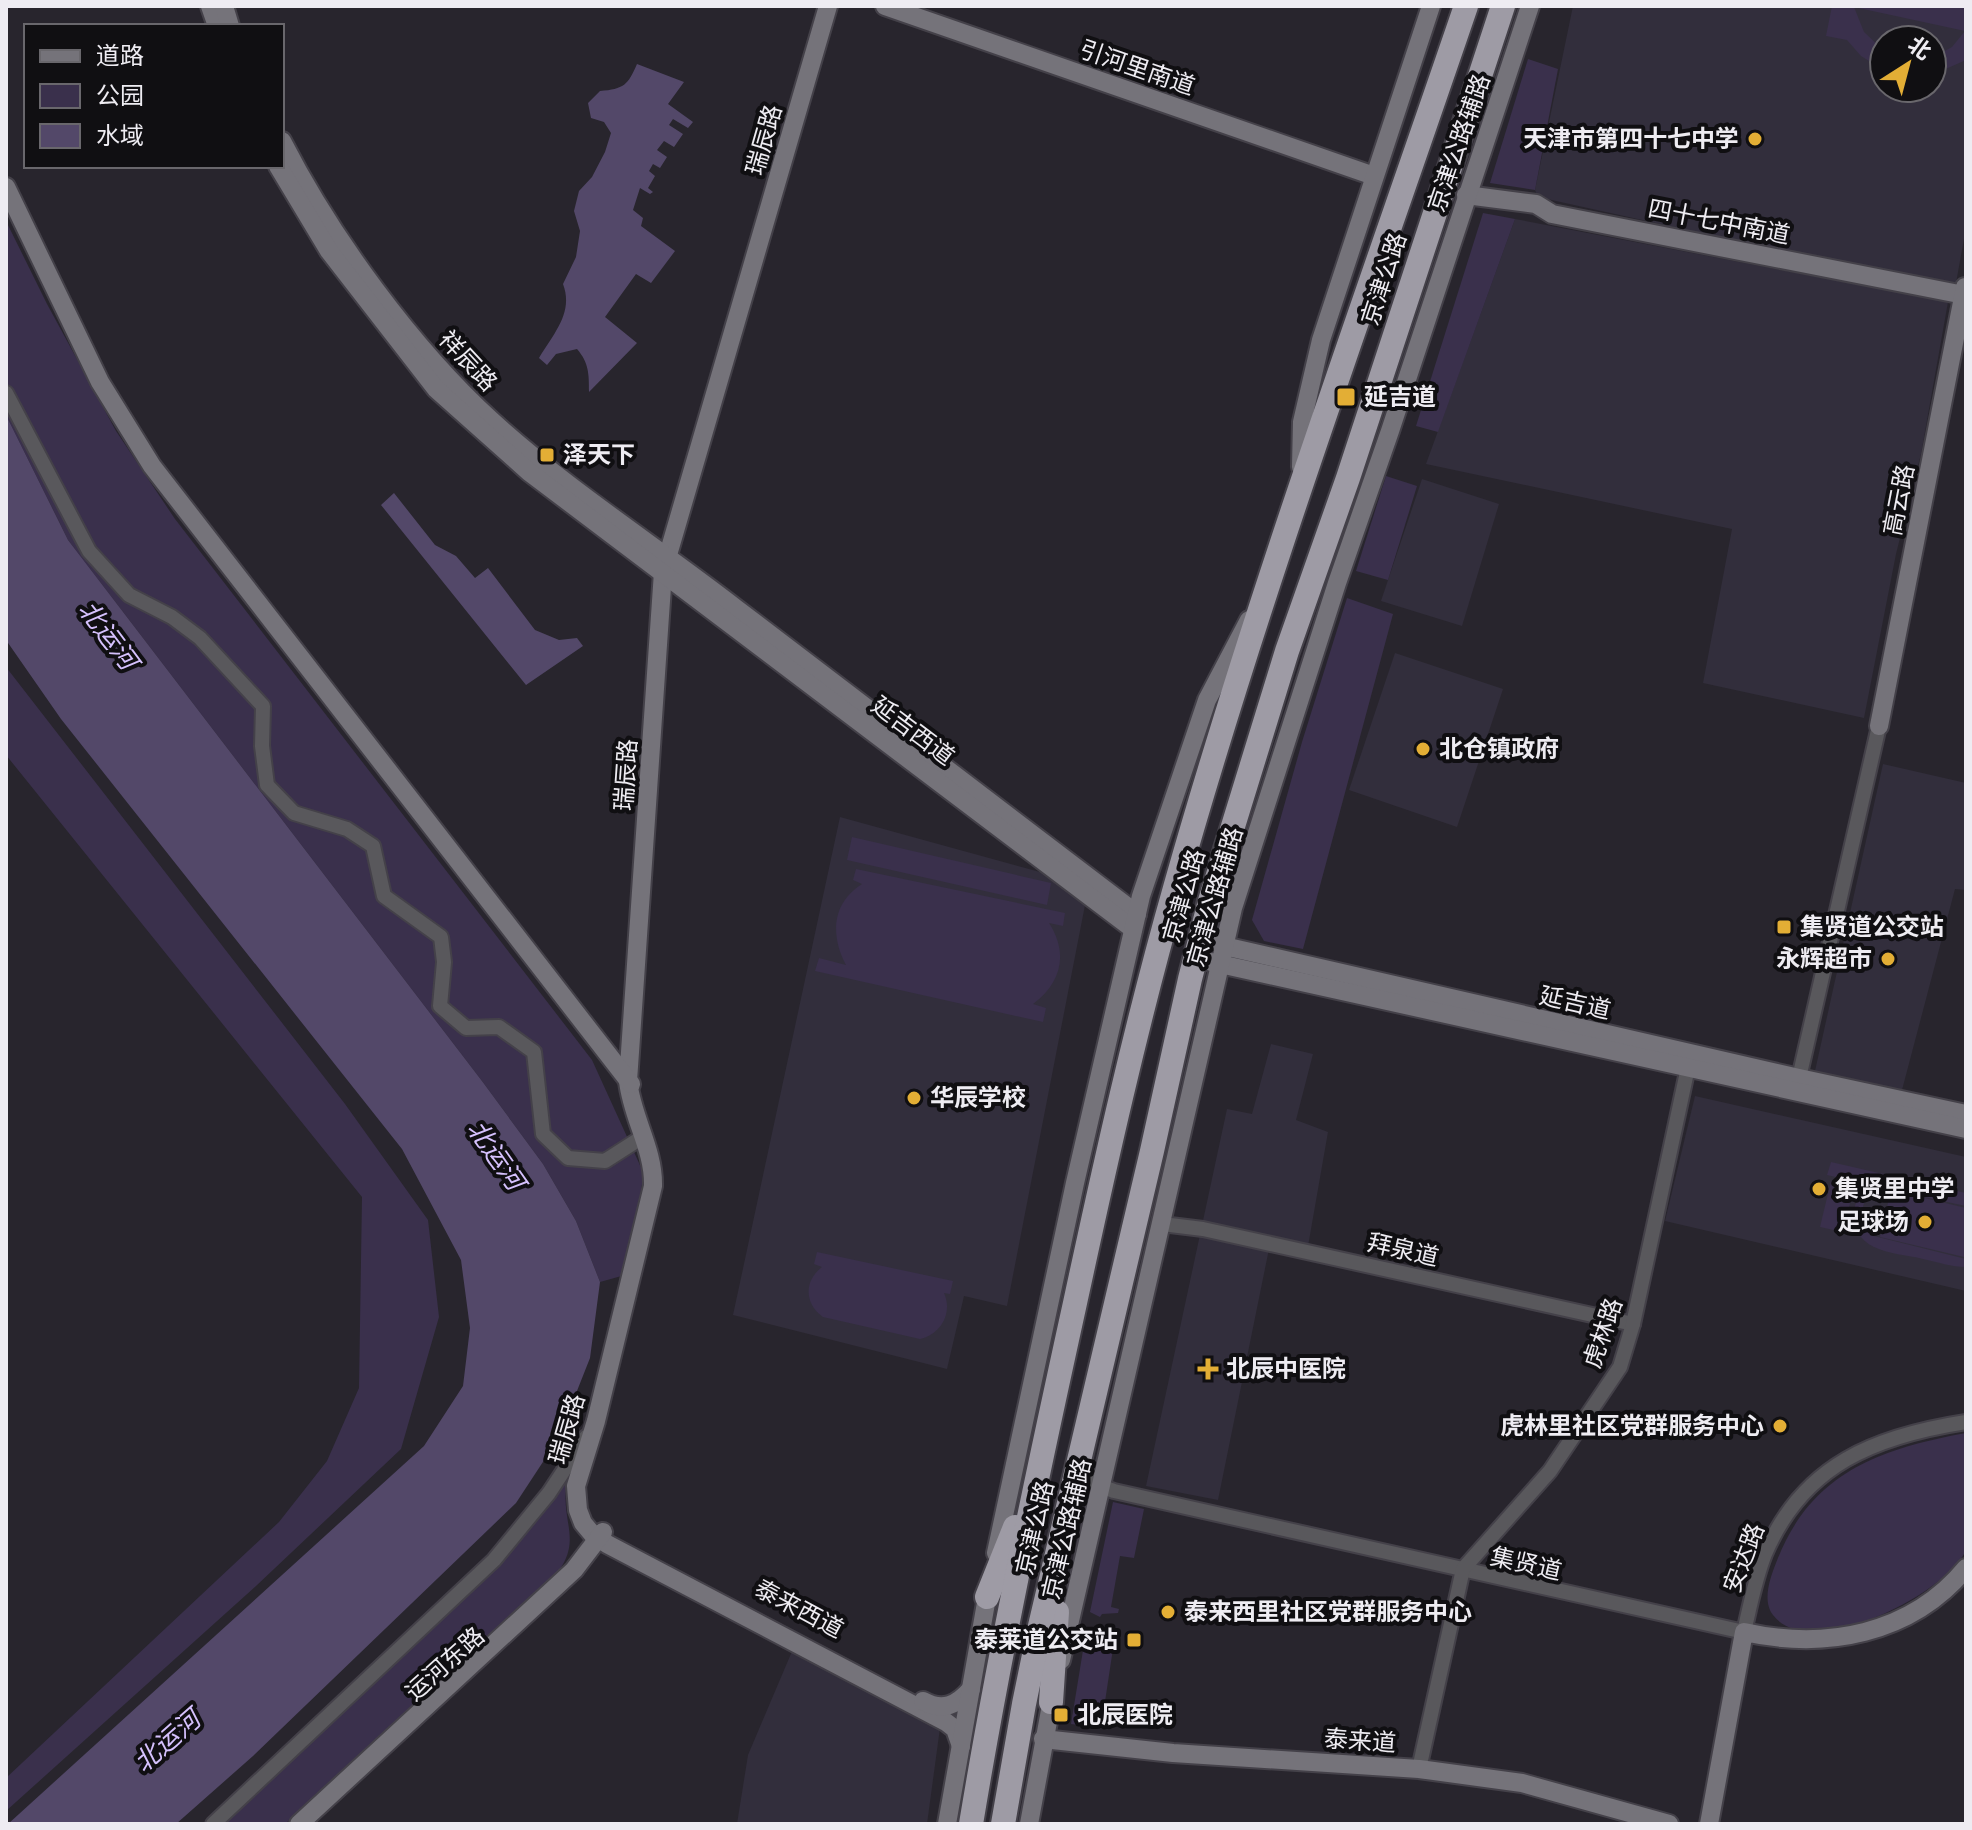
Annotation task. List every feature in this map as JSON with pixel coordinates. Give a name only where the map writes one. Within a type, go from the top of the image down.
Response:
[{"type":"highway","name":"京津公路","points":[[971,1824],[1035,1481],[1141,1011],[1216,748],[1301,487],[1466,6]]},
{"type":"highway","name":"京津公路","points":[[1003,1824],[1024,1704],[1057,1556],[1210,901],[1287,651],[1348,478],[1503,6]]},
{"type":"highway","points":[[987,1597],[1035,1481]]},
{"type":"highway","points":[[1051,1702],[1057,1556]]},
{"type":"street","name":"瑞辰路","points":[[596,1533],[576,1486],[596,1421],[651,1198],[653,1166],[633,1106],[633,1086],[669,567],[830,6]]},
{"type":"street","name":"引河里南道","points":[[885,6],[1374,176]]},
{"type":"street","points":[[1301,487],[1302,422],[1306,395],[1321,340],[1431,6]]},
{"type":"street","name":"京津公路辅路","points":[[1029,1824],[1051,1702],[1222,955],[1244,873],[1530,6]]},
{"type":"street","name":"祥辰路","points":[[284,145],[345,247],[411,334],[446,374],[491,420],[669,567]]},
{"type":"street","name":"祥辰路","points":[[279,168],[329,251],[441,395],[529,472],[641,545]]},
{"type":"street","points":[[6,187],[100,382],[152,466],[633,1086]]},
{"type":"street","name":"四十七中南道","points":[[1466,195],[1536,204],[1552,214],[1965,290]]},
{"type":"street","name":"高云路","points":[[1879,726],[1965,290]]},
{"type":"street","points":[[6,393],[89,551],[129,595],[172,617],[200,638],[263,706],[262,746],[267,785],[294,813],[347,829],[373,846],[384,896],[441,937],[444,962],[440,1006],[466,1028],[499,1027],[534,1052],[543,1134],[568,1158],[605,1161],[644,1136]]},
{"type":"street","points":[[1348,478],[1353,537]]},
{"type":"street","points":[[641,545],[665,603]]},
{"type":"street","name":"延吉西道","points":[[669,567],[1135,922]]},
{"type":"street","points":[[947,1824],[987,1597],[1075,1183],[1135,922],[1207,700],[1271,579]]},
{"type":"street","points":[[1799,1078],[1879,726]]},
{"type":"street","points":[[1190,979],[1204,965],[1222,955],[1211,935],[1210,901]]},
{"type":"street","name":"延吉道","points":[[1222,955],[1689,1061],[1966,1129]]},
{"type":"street","name":"延吉道","points":[[1689,1061],[1799,1078],[1966,1114]]},
{"type":"street","name":"虎林路","points":[[1419,1769],[1462,1572],[1550,1471],[1620,1367],[1633,1324],[1689,1061]]},
{"type":"street","name":"瑞辰路","points":[[596,1533],[584,1497],[584,1485],[607,1405],[659,1184],[657,1155],[633,1086]]},
{"type":"street","name":"拜泉道","points":[[1162,1224],[1203,1229],[1633,1324]]},
{"type":"street","points":[[213,1824],[494,1560],[567,1469],[607,1405]]},
{"type":"street","name":"安达路","points":[[1709,1824],[1745,1634],[1762,1577],[1778,1540],[1792,1518],[1823,1483],[1843,1466],[1869,1451],[1912,1436],[1966,1424]]},
{"type":"street","points":[[1067,1515],[1078,1503],[1100,1491],[1085,1474],[1079,1459]]},
{"type":"street","name":"集贤道","points":[[1100,1491],[1136,1502],[1805,1645],[1838,1644],[1891,1629],[1929,1608],[1966,1575]]},
{"type":"street","points":[[561,1582],[581,1549],[596,1533]]},
{"type":"street","points":[[299,1824],[561,1582],[596,1533]]},
{"type":"street","name":"运河东路","points":[[306,1824],[586,1569],[596,1533]]},
{"type":"street","name":"泰来西道","points":[[596,1533],[931,1705],[958,1703],[971,1689]]},
{"type":"street","name":"泰来西道","points":[[596,1533],[946,1722],[955,1729],[961,1746]]},
{"type":"street","name":"集贤道","points":[[1745,1634],[1827,1640],[1865,1633],[1910,1613],[1948,1586],[1966,1568]]},
{"type":"street","name":"安达路","points":[[1716,1824],[1745,1634]]},
{"type":"street","name":"泰来道","points":[[1043,1739],[1173,1753],[1419,1769],[1522,1783],[1669,1824]]},
{"type":"shaded area","name":"天津市第四十七中学","points":[[1573,6],[1966,6],[1966,228],[1956,283],[1946,287],[1538,197],[1535,190]]},
{"type":"shaded area","points":[[1515,219],[1948,302],[1921,454],[1896,554],[1864,718],[1703,683],[1732,529],[1426,464]]},
{"type":"shaded area","points":[[1422,479],[1499,504],[1462,626],[1381,601]]},
{"type":"shaded area","name":"北仓镇政府","points":[[1395,653],[1503,689],[1457,827],[1349,790]]},
{"type":"shaded area","name":"永辉超市","points":[[1883,764],[1966,783],[1966,890],[1955,889],[1902,1090],[1815,1071]]},
{"type":"shaded area","name":"华辰学校","points":[[840,817],[1040,872],[1086,900],[1007,1306],[964,1296],[947,1369],[733,1315]]},
{"type":"shaded area","name":"北辰中医院","points":[[1271,1044],[1313,1054],[1296,1120],[1328,1132],[1307,1252],[1270,1244],[1218,1500],[1146,1486],[1227,1109],[1252,1114]]},
{"type":"shaded area","name":"集贤里中学","points":[[1695,1096],[1966,1157],[1966,1291],[1665,1221]]},
{"type":"shaded area","points":[[793,1649],[940,1728],[927,1824],[737,1824],[748,1755]]},
{"type":"green space","points":[[1832,6],[1966,6],[1966,60],[1948,68],[1948,49],[1965,31],[1948,27],[1948,24],[1933,24],[1854,7],[1868,36],[1868,60],[1847,40],[1826,36]]},
{"type":"green space","points":[[1528,59],[1558,69],[1535,190],[1490,183]]},
{"type":"green space","points":[[1483,213],[1515,219],[1438,432],[1416,426]]},
{"type":"green space","points":[[6,221],[116,431],[175,519],[592,1060],[644,1174],[625,1275],[600,1282],[576,1221],[543,1164],[68,540],[6,415]]},
{"type":"green space","points":[[1386,476],[1417,486],[1388,580],[1356,571]]},
{"type":"green space","points":[[1347,598],[1393,614],[1303,949],[1264,941],[1252,920],[1302,742]]},
{"type":"green space","points":[[6,667],[345,1104],[428,1220],[439,1317],[401,1449],[256,1586],[6,1811],[6,1778],[279,1522],[327,1461],[359,1388],[362,1197],[6,755]]},
{"type":"green space","points":[[852,837],[1051,883],[1047,905],[847,860]]},
{"type":"green space","points":[[856,869],[1065,913],[1063,926],[1049,923],[1059,946],[1060,957],[1056,977],[1043,996],[1033,1004],[1046,1008],[1043,1022],[815,971],[819,958],[846,965],[838,942],[837,920],[845,900],[862,884],[853,880]]},
{"type":"green space","points":[[1831,1162],[1966,1193],[1966,1206],[1881,1188],[1868,1197],[1862,1209],[1864,1223],[1874,1236],[1966,1259],[1966,1267],[1885,1251],[1865,1241],[1855,1226],[1854,1209],[1867,1184],[1827,1175]]},
{"type":"green space","points":[[1831,1181],[1854,1187],[1843,1232],[1820,1227]]},
{"type":"green space","name":"足球场","points":[[1891,1190],[1966,1208],[1964,1257],[1880,1237]]},
{"type":"green space","points":[[817,1252],[953,1281],[950,1294],[944,1293],[947,1308],[943,1322],[934,1333],[920,1339],[823,1317],[812,1305],[809,1292],[812,1279],[822,1267],[814,1264]]},
{"type":"green space","points":[[1966,1433],[1966,1547],[1951,1571],[1903,1604],[1843,1628],[1815,1632],[1791,1628],[1773,1615],[1768,1596],[1776,1563],[1790,1532],[1828,1487],[1851,1470],[1877,1457],[1904,1447]]},
{"type":"green space","points":[[567,1480],[566,1510],[570,1534],[567,1556],[548,1584],[285,1824],[218,1824],[495,1562]]},
{"type":"green space","points":[[1113,1502],[1144,1509],[1134,1558],[1120,1556],[1111,1607],[1119,1609],[1118,1613],[1102,1614],[1100,1617],[1090,1612]]},
{"type":"green space","points":[[1091,1632],[1109,1636],[1114,1642],[1101,1728],[1071,1724],[1085,1638]]},
{"type":"water","points":[[637,64],[684,82],[668,104],[693,122],[688,128],[673,119],[669,125],[683,134],[674,147],[664,141],[657,150],[667,157],[660,168],[653,164],[649,171],[655,176],[648,188],[653,192],[650,194],[640,188],[633,210],[643,218],[641,226],[675,251],[651,283],[636,274],[605,317],[637,343],[589,392],[588,369],[577,349],[556,354],[547,365],[539,358],[564,314],[566,295],[563,284],[576,257],[580,231],[574,211],[579,191],[592,177],[611,133],[604,122],[591,118],[588,103],[600,91],[624,85]]},
{"type":"water","name":"北运河","points":[[6,415],[68,540],[543,1164],[576,1221],[600,1282],[590,1358],[558,1439],[516,1503],[253,1756],[176,1824],[8,1824],[424,1446],[463,1386],[470,1328],[461,1260],[402,1149],[61,719],[6,640]]},
{"type":"water","points":[[394,493],[435,545],[456,556],[475,578],[488,568],[535,630],[559,640],[577,638],[583,646],[526,685],[381,505]]},
{"type":"place","name":"天津市第四十七中学","points":[[1755,139]]},
{"type":"place","name":"延吉道","points":[[1346,397]]},
{"type":"place","name":"泽天下","points":[[547,455]]},
{"type":"place","name":"北仓镇政府","points":[[1423,749]]},
{"type":"place","name":"集贤道公交站","points":[[1784,927]]},
{"type":"place","name":"永辉超市","points":[[1888,959]]},
{"type":"place","name":"华辰学校","points":[[914,1098]]},
{"type":"place","name":"集贤里中学","points":[[1819,1189]]},
{"type":"place","name":"足球场","points":[[1925,1222]]},
{"type":"place","name":"北辰中医院","points":[[1208,1369]]},
{"type":"place","name":"虎林里社区党群服务中心","points":[[1780,1426]]},
{"type":"place","name":"泰来西里社区党群服务中心","points":[[1168,1612]]},
{"type":"place","name":"泰莱道公交站","points":[[1134,1640]]},
{"type":"place","name":"北辰医院","points":[[1061,1715]]}]
